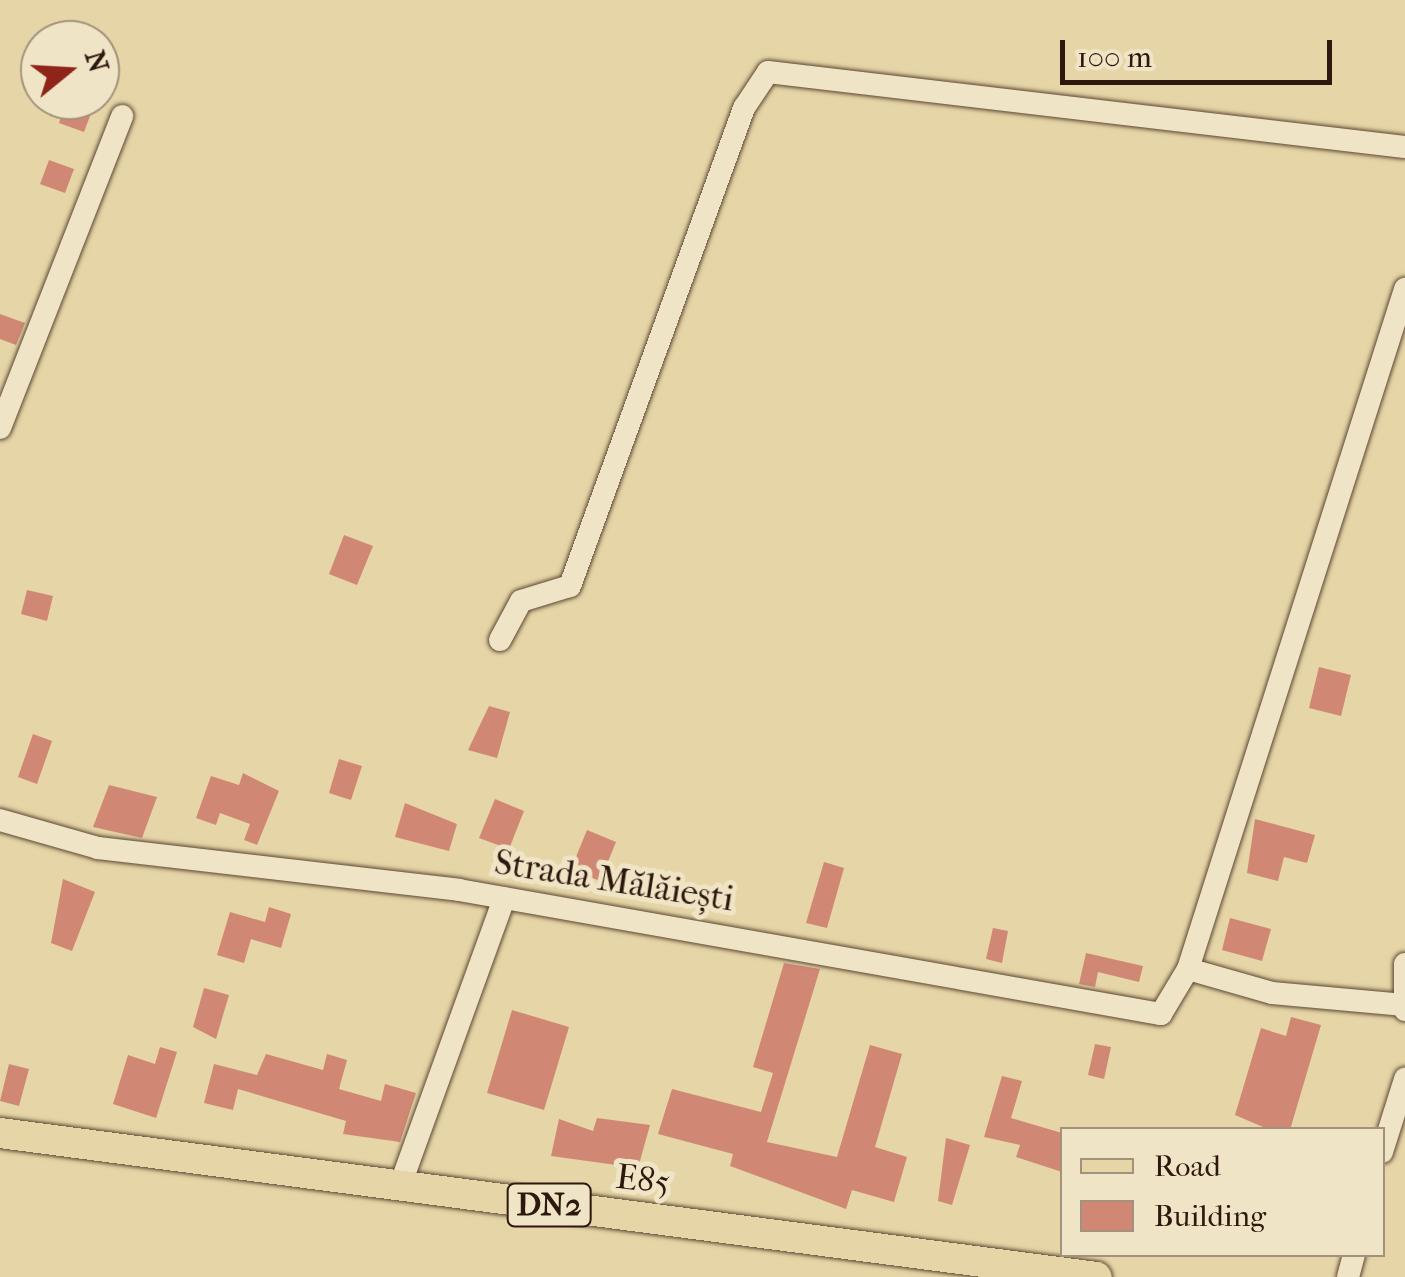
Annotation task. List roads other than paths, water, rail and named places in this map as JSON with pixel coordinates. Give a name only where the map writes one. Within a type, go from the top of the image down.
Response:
[{"type":"main road","name":"E85","points":[[0,1133],[1097,1277]]},
{"type":"main road","name":"E85","points":[[0,1153],[944,1277]]},
{"type":"street","points":[[500,640],[522,601],[570,586],[744,108],[768,72],[1405,147]]},
{"type":"street","points":[[0,428],[122,116]]},
{"type":"street","name":"Strada Mălăiești","points":[[0,820],[98,848],[504,898],[1150,1016],[1171,1007],[1188,969],[1405,288]]},
{"type":"street","points":[[400,1186],[504,898]]},
{"type":"street","points":[[1188,969],[1272,993],[1405,1008],[1405,964]]},
{"type":"street","points":[[1385,1142],[1405,1079]]}]
